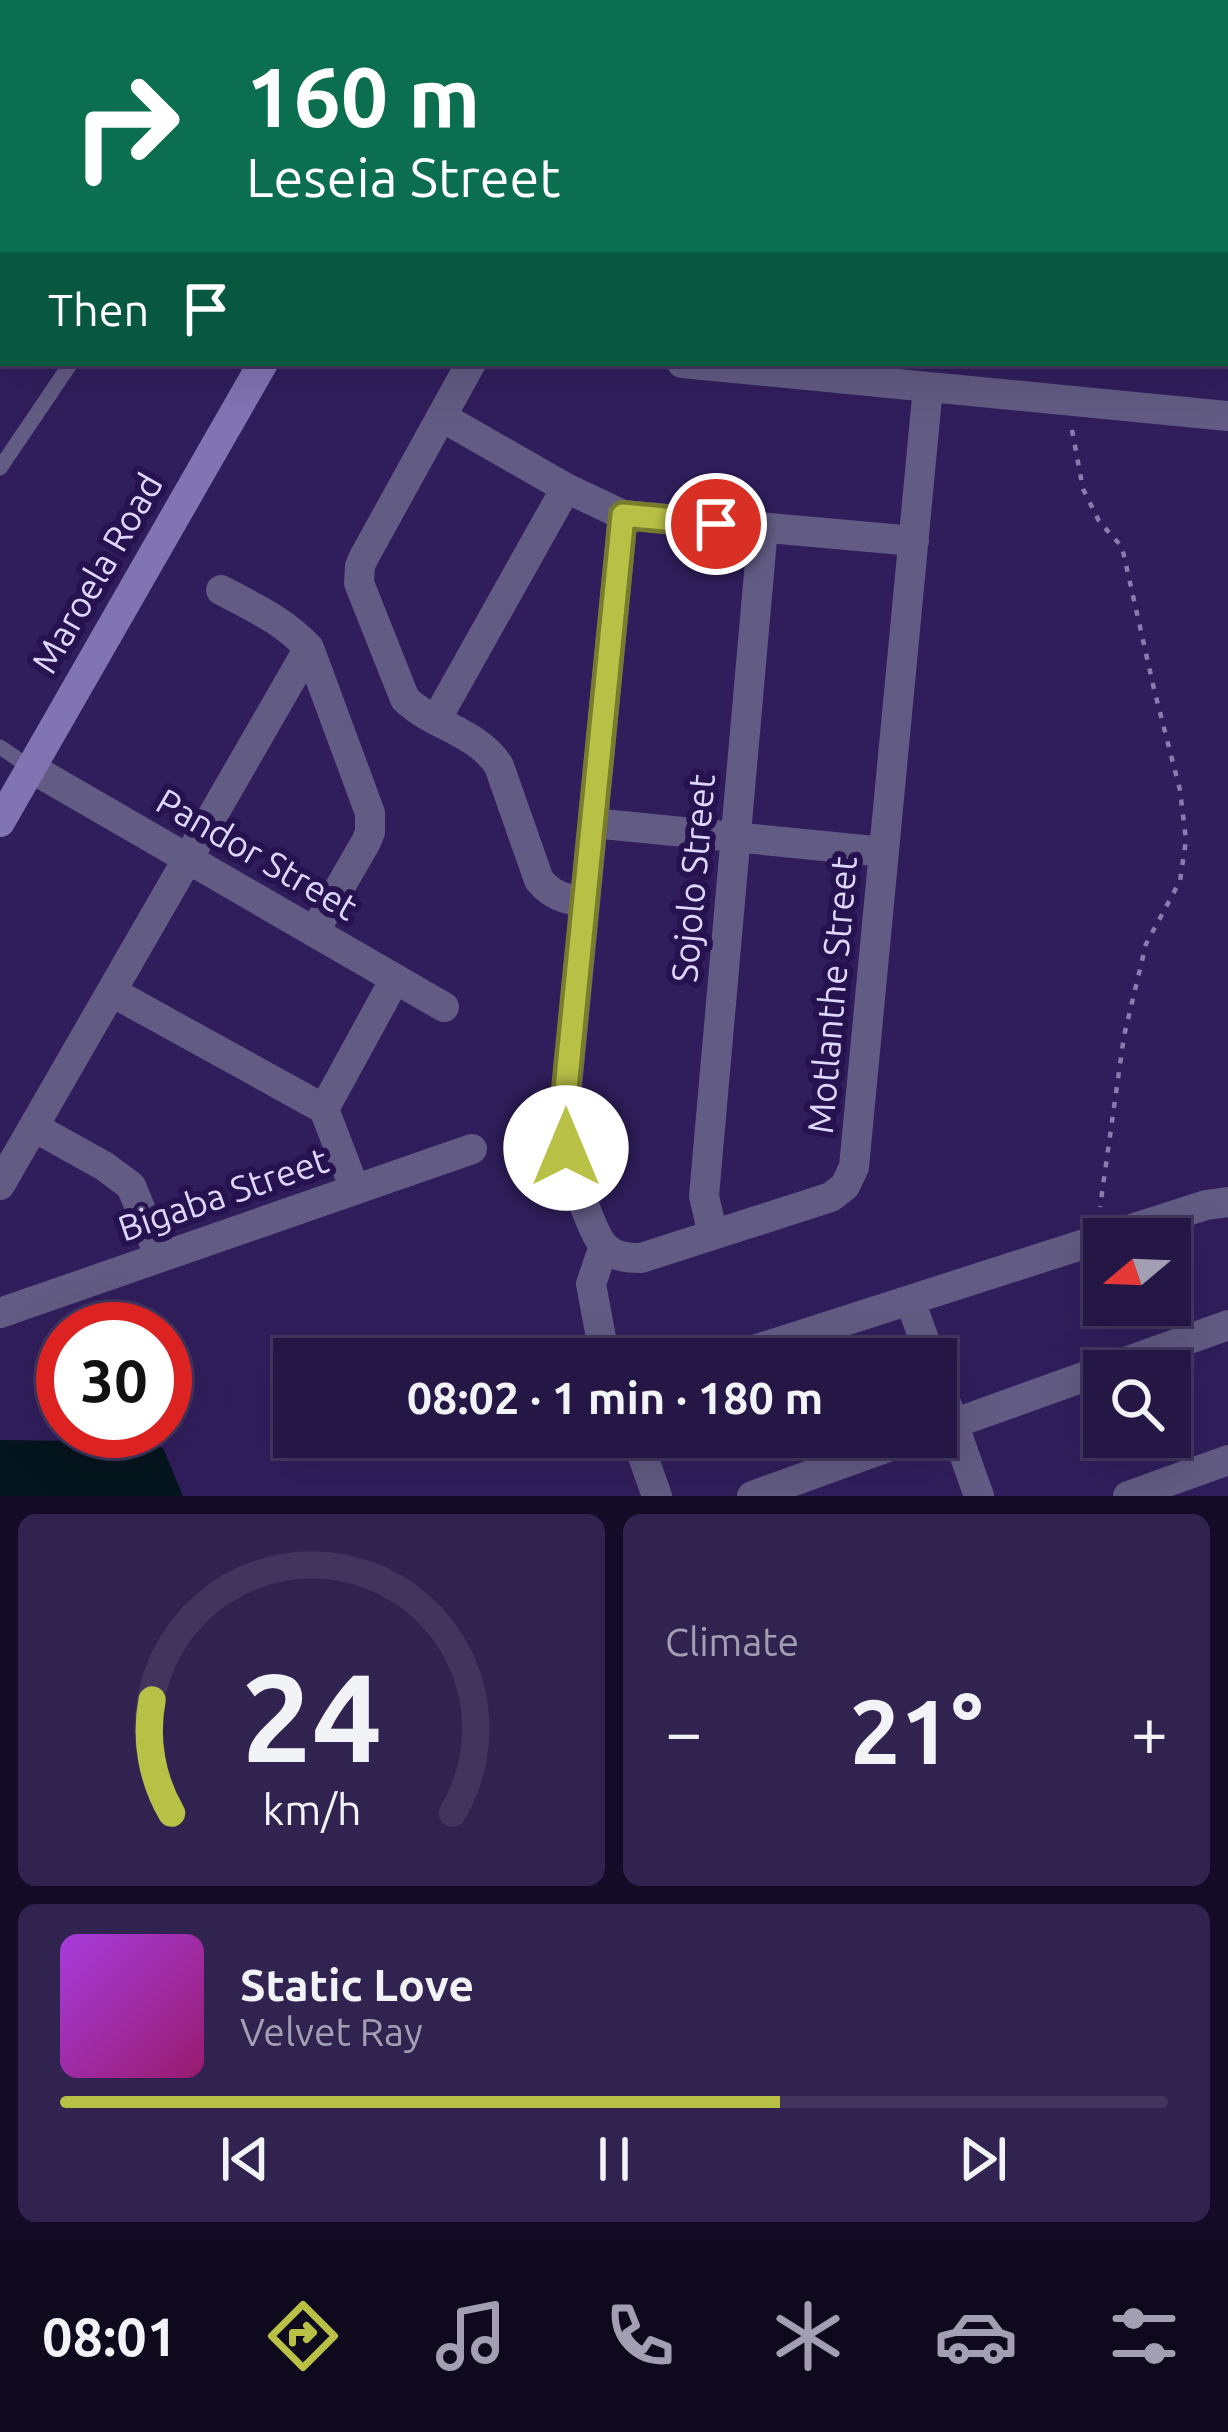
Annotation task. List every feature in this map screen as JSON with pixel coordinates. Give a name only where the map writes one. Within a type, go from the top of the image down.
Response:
[{"type":"street","name":"Maroela Road","points":[[0,822],[261,366]]},
{"type":"street","points":[[469,366],[364,557],[359,574],[362,592],[400,692],[411,705],[479,744],[494,758],[539,880],[561,898],[585,902]]},
{"type":"street","points":[[713,366],[1228,416]]},
{"type":"street","name":"Motlanthe Street","points":[[604,1246],[621,1256],[641,1258],[831,1197],[850,1177],[856,1157],[928,387]]},
{"type":"street","points":[[442,417],[623,515],[914,542]]},
{"type":"street","points":[[436,720],[566,488]]},
{"type":"street","points":[[601,1338],[592,1284],[604,1246],[566,1148],[563,1128],[623,515]]},
{"type":"street","name":"Sojolo Street","points":[[713,1235],[704,1196],[763,528]]},
{"type":"street","points":[[221,590],[276,619],[309,648],[368,806],[371,822],[366,842],[314,932]]},
{"type":"street","points":[[0,1185],[309,648]]},
{"type":"street","name":"Pandor Street","points":[[31,768],[444,1007]]},
{"type":"street","points":[[592,823],[884,852]]},
{"type":"street","points":[[324,1109],[395,979]]},
{"type":"street","points":[[112,992],[324,1109],[355,1190]]},
{"type":"street","points":[[34,1126],[131,1186],[160,1257]]},
{"type":"street","name":"Bigaba Street","points":[[0,1313],[472,1149]]},
{"type":"street","points":[[1166,1218],[1228,1202]]},
{"type":"street","points":[[791,1338],[1083,1245]]},
{"type":"street","points":[[910,1300],[924,1338]]},
{"type":"street","points":[[957,1423],[1228,1325]]},
{"type":"street","points":[[957,1451],[979,1496]]},
{"type":"street","points":[[643,1458],[657,1496]]},
{"type":"street","points":[[752,1496],[858,1458]]},
{"type":"street","points":[[1128,1496],[1228,1460]]},
{"type":"lane","points":[[0,468],[69,366]]},
{"type":"lane","points":[[0,747],[31,768]]},
{"type":"path","points":[[1073,400],[1072,434],[1083,488],[1099,521],[1122,547],[1180,790],[1186,839],[1180,881],[1146,944],[1124,1036],[1100,1218]]},
{"type":"shaded area","points":[[0,1440],[36,1441],[36,1458],[167,1458],[183,1496],[0,1496]]},
{"type":"route","points":[[566,1148],[563,1119],[623,515],[716,524]]}]
